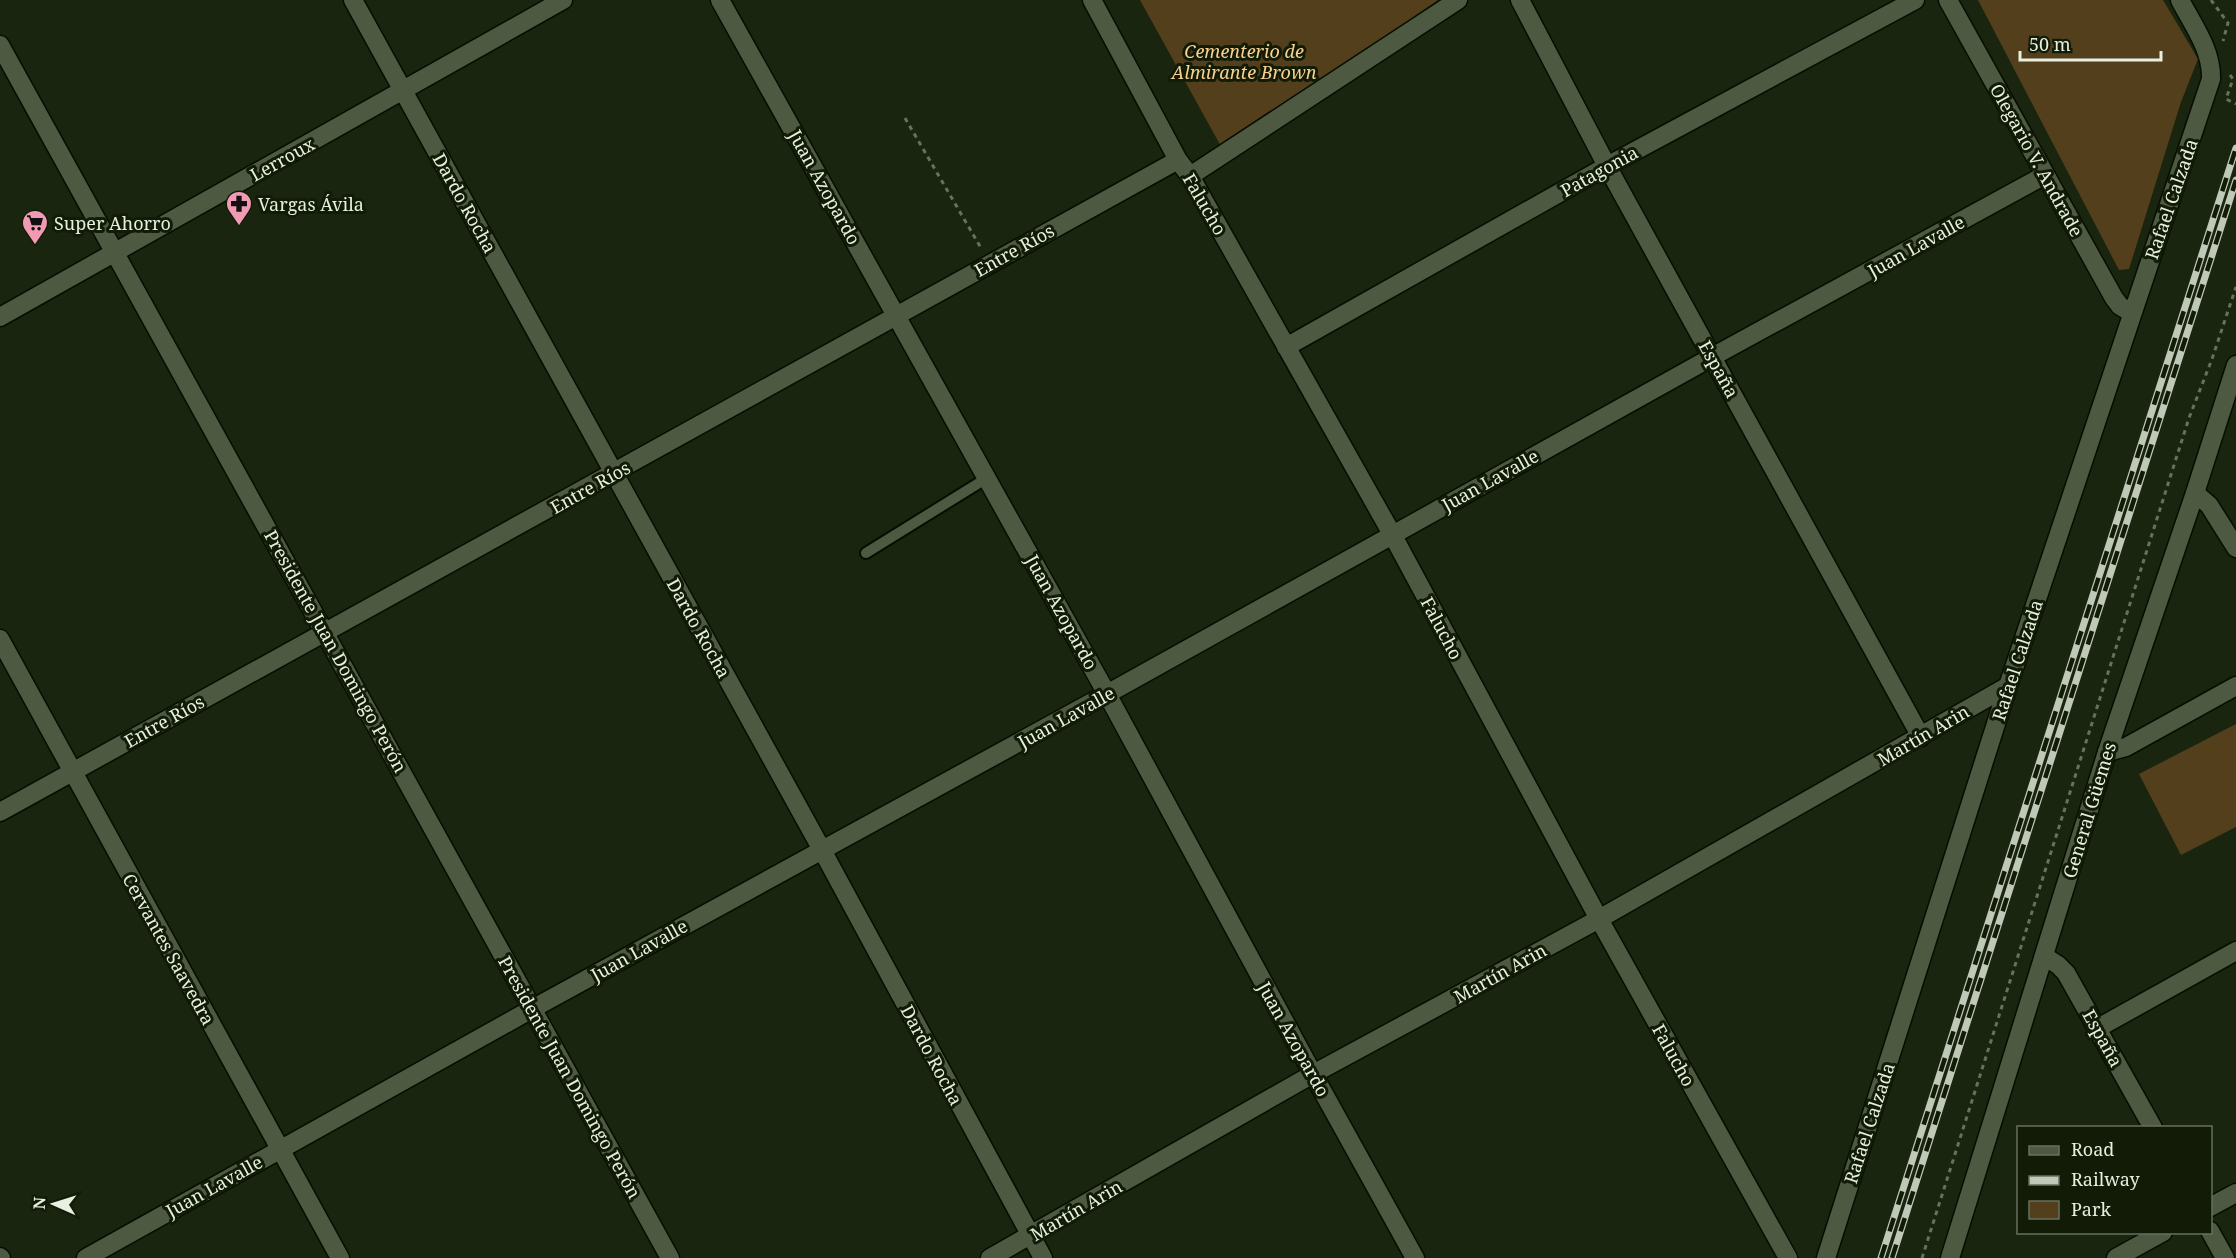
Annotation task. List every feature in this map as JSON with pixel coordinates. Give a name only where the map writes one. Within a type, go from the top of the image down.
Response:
[{"type":"street","name":"Dardo Rocha","points":[[353,0],[822,850],[1043,1258]]},
{"type":"street","name":"Lerroux","points":[[0,317],[563,0]]},
{"type":"street","name":"Juan Azopardo","points":[[720,0],[1107,694],[1415,1258]]},
{"type":"street","name":"Falucho","points":[[1092,0],[1179,160],[1392,534],[1599,919],[1788,1258]]},
{"type":"street","points":[[1190,176],[1458,0]]},
{"type":"street","name":"España","points":[[1520,0],[1607,166],[1921,737]]},
{"type":"street","name":"Patagonia","points":[[1286,347],[1607,166],[1915,0]]},
{"type":"street","name":"Olegario V. Andrade","points":[[1948,0],[2114,298],[2120,306],[2132,313]]},
{"type":"street","name":"Rafael Calzada","points":[[1826,1258],[2008,686],[2211,79],[2208,54],[2180,0]]},
{"type":"street","name":"Presidente Juan Domingo Perón","points":[[0,45],[670,1258]]},
{"type":"street","name":"Entre Ríos","points":[[0,812],[614,474],[989,263],[1179,160]]},
{"type":"street","name":"Juan Lavalle","points":[[86,1258],[532,1009],[2045,175]]},
{"type":"street","name":"General Güemes","points":[[1950,1258],[2107,752],[2236,364]]},
{"type":"street","points":[[2195,493],[2209,505],[2236,548]]},
{"type":"street","name":"Cervantes Saavedra","points":[[0,639],[340,1258]]},
{"type":"street","name":"Martín Arin","points":[[990,1258],[1313,1074],[1599,919],[2008,686]]},
{"type":"street","points":[[2107,752],[2126,747],[2236,686]]},
{"type":"street","points":[[2098,1028],[2236,951]]},
{"type":"street","name":"España","points":[[2044,956],[2058,964],[2066,973],[2152,1126]]},
{"type":"street","points":[[2212,1206],[2236,1192]]},
{"type":"street","points":[[2212,1233],[2225,1258]]},
{"type":"street","points":[[2116,1258],[2161,1234]]},
{"type":"lane","points":[[866,553],[987,478]]},
{"type":"path","points":[[905,118],[989,263]]},
{"type":"path","points":[[1922,1258],[2189,418],[2236,287]]},
{"type":"green space","name":"Cementerio de Almirante Brown","points":[[1140,0],[1438,0],[1223,150]]},
{"type":"green space","points":[[1978,0],[2163,0],[2198,59],[2181,102],[2129,269],[2119,270]]},
{"type":"green space","points":[[2236,724],[2236,827],[2181,855],[2139,774]]},
{"type":"railway","points":[[1881,1258],[2236,148]]},
{"type":"railway","points":[[1892,1258],[2236,180]]},
{"type":"place","name":"Vargas Ávila","points":[[239,227]]},
{"type":"place","name":"Super Ahorro","points":[[35,246]]}]
